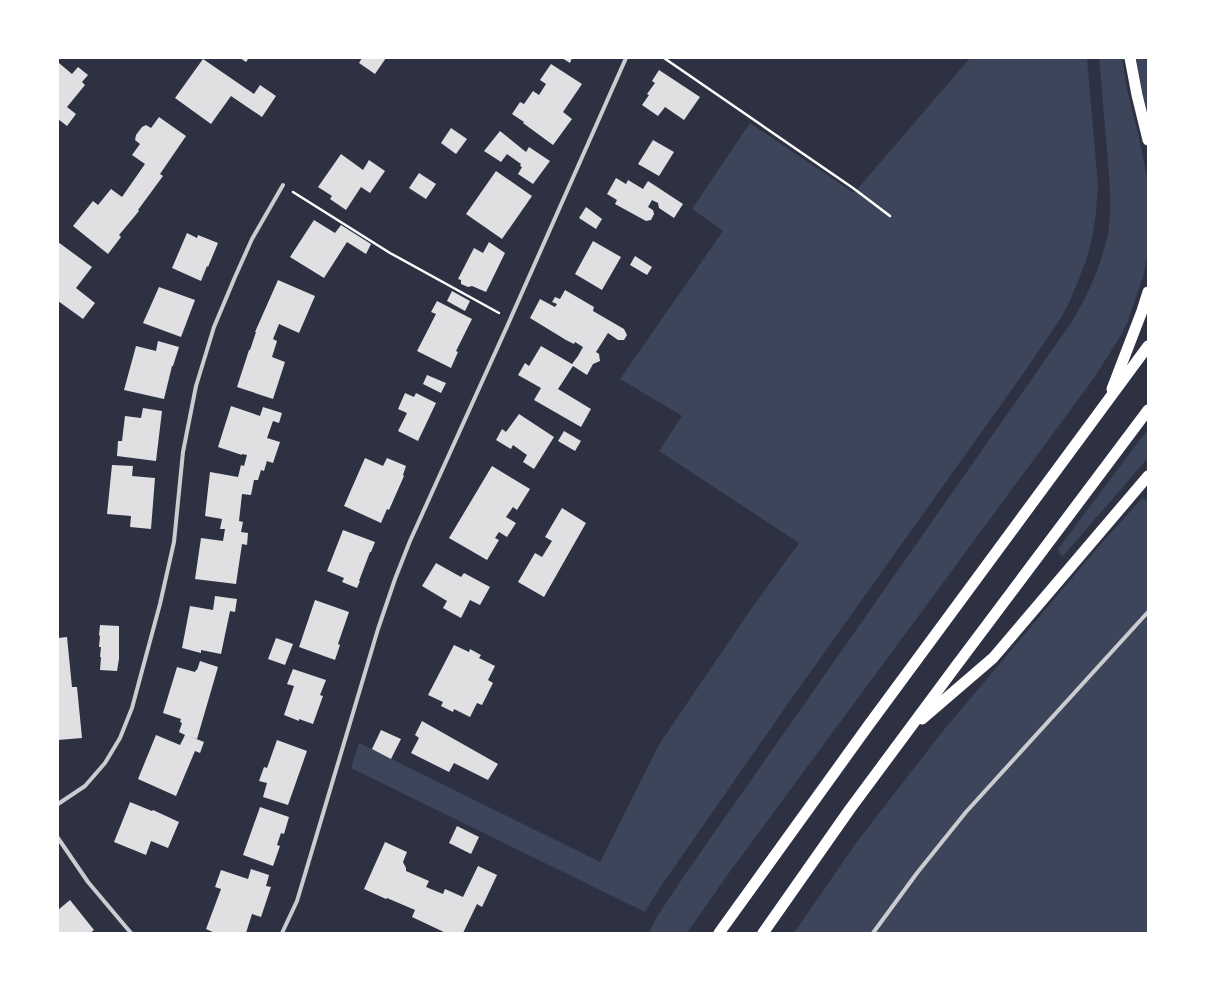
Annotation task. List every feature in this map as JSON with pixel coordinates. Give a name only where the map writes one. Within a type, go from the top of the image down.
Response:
[{"type":"highway","points":[[1130,58],[1148,140]]},
{"type":"highway","points":[[1107,402],[1148,292]]},
{"type":"highway","points":[[719,933],[868,726],[1148,346]]},
{"type":"highway","points":[[763,933],[850,809],[1148,410]]},
{"type":"highway","points":[[908,731],[993,658],[1148,476]]},
{"type":"street","points":[[282,933],[297,901],[378,629],[395,579],[410,541],[626,58]]},
{"type":"street","points":[[58,804],[84,786],[105,762],[120,738],[132,708],[160,604],[174,542],[183,452],[196,386],[214,327],[234,277],[252,238],[283,185]]},
{"type":"street","points":[[873,933],[917,873],[966,812],[1148,612]]},
{"type":"street","points":[[58,838],[88,882],[131,933]]},
{"type":"path","points":[[664,58],[853,188],[890,216]]},
{"type":"path","points":[[283,185],[390,253],[510,320]]},
{"type":"shaded area","points":[[970,58],[1087,58],[1098,186],[1092,239],[1086,261],[1070,301],[1061,318],[787,705],[659,889],[645,912],[351,768],[359,743],[600,862],[660,743],[749,612],[799,543],[659,451],[682,416],[620,379],[723,231],[692,209],[750,123],[854,193]]},
{"type":"shaded area","points":[[1099,58],[1122,58],[1128,94],[1139,137],[1148,183],[1148,250],[1144,274],[1128,321],[1120,337],[1094,378],[726,877],[687,933],[649,933],[658,915],[686,873],[1073,320],[1084,300],[1101,260],[1107,238],[1110,216],[1109,183]]},
{"type":"shaded area","points":[[1136,58],[1144,58],[1148,63],[1148,116],[1143,96]]},
{"type":"shaded area","points":[[1148,429],[1148,458],[1063,556],[1060,555],[1058,549]]},
{"type":"shaded area","points":[[1142,498],[1148,501],[1148,933],[794,933],[856,843],[942,732],[1099,546]]},
{"type":"building","points":[[240,58],[249,58],[246,62]]},
{"type":"building","points":[[362,58],[386,58],[375,74],[359,63]]},
{"type":"building","points":[[562,58],[572,58],[570,63]]},
{"type":"building","points":[[203,59],[254,94],[260,85],[276,96],[262,117],[231,96],[211,124],[175,98]]},
{"type":"building","points":[[59,63],[72,74],[78,67],[88,75],[82,82],[85,85],[67,107],[76,114],[67,126],[58,119]]},
{"type":"building","points":[[551,64],[582,84],[563,112],[572,119],[553,145],[512,114],[520,102],[524,104],[533,91],[539,95],[546,84],[540,80]]},
{"type":"building","points":[[659,70],[700,97],[684,120],[665,107],[658,116],[642,105],[649,95],[647,94],[655,83],[652,81]]},
{"type":"building","points":[[159,117],[186,136],[160,174],[163,176],[138,210],[139,211],[119,235],[121,237],[108,254],[73,226],[93,201],[98,205],[111,189],[122,197],[145,164],[132,155],[140,144],[135,140],[136,135],[142,127],[146,125],[151,128]]},
{"type":"building","points":[[451,128],[467,139],[456,154],[441,143]]},
{"type":"building","points":[[500,131],[526,152],[529,147],[550,161],[533,184],[518,174],[522,167],[520,166],[521,164],[507,154],[501,162],[484,151]]},
{"type":"building","points":[[653,140],[674,152],[659,176],[638,164]]},
{"type":"building","points":[[341,154],[363,170],[369,160],[385,171],[370,193],[361,187],[346,210],[330,199],[332,196],[318,187]]},
{"type":"building","points":[[496,171],[532,196],[502,239],[466,214]]},
{"type":"building","points":[[419,173],[436,184],[426,199],[409,188]]},
{"type":"building","points":[[616,178],[626,184],[628,180],[643,189],[648,181],[683,204],[674,218],[659,208],[658,203],[652,200],[648,207],[653,210],[654,214],[651,220],[646,221],[615,204],[617,200],[607,194]]},
{"type":"building","points":[[586,207],[602,219],[596,229],[579,218]]},
{"type":"building","points":[[314,220],[335,233],[341,225],[371,244],[366,254],[347,242],[324,278],[290,257]]},
{"type":"building","points":[[187,233],[197,238],[198,235],[218,243],[201,281],[172,268]]},
{"type":"building","points":[[593,241],[621,257],[602,290],[575,274]]},
{"type":"building","points":[[58,242],[92,267],[76,288],[95,303],[83,319],[58,301]]},
{"type":"building","points":[[489,242],[505,253],[486,292],[472,286],[468,287],[461,284],[461,280],[458,279],[474,248],[483,253]]},
{"type":"building","points":[[635,256],[652,267],[647,275],[630,265]]},
{"type":"building","points":[[278,280],[315,296],[299,333],[279,324],[273,339],[277,341],[272,357],[285,362],[273,399],[237,387],[255,332]]},
{"type":"building","points":[[159,287],[195,300],[181,337],[143,323]]},
{"type":"building","points":[[565,290],[594,307],[593,311],[624,329],[627,335],[624,340],[618,340],[608,333],[596,352],[599,354],[600,361],[593,364],[587,375],[573,366],[558,389],[591,409],[581,427],[534,400],[541,388],[518,375],[525,363],[529,366],[541,346],[572,364],[583,347],[575,342],[574,344],[566,340],[530,318],[540,299],[555,307],[557,304],[552,302],[555,297],[560,299]]},
{"type":"building","points":[[452,291],[470,301],[465,311],[447,301]]},
{"type":"building","points":[[437,301],[472,319],[456,351],[458,352],[451,368],[417,351],[436,314],[431,312]]},
{"type":"building","points":[[158,341],[179,347],[172,366],[164,399],[124,390],[136,346],[156,351]]},
{"type":"building","points":[[427,375],[446,383],[441,393],[423,384]]},
{"type":"building","points":[[405,393],[414,397],[416,393],[436,403],[418,441],[398,431],[407,413],[398,409]]},
{"type":"building","points":[[231,406],[260,416],[263,407],[282,413],[279,423],[273,421],[267,438],[280,442],[273,463],[267,461],[264,471],[261,470],[258,480],[254,480],[251,495],[242,494],[239,521],[243,522],[241,532],[248,533],[247,545],[242,544],[236,584],[195,579],[201,538],[223,541],[225,529],[220,529],[222,519],[205,516],[210,472],[238,477],[241,465],[244,466],[247,455],[242,455],[218,447]]},
{"type":"building","points":[[143,408],[162,411],[156,461],[117,456],[118,441],[122,441],[125,416],[141,418]]},
{"type":"building","points":[[519,414],[554,437],[534,469],[523,462],[527,455],[513,445],[511,449],[496,440],[502,429],[506,432]]},
{"type":"building","points":[[564,431],[581,441],[575,451],[558,441]]},
{"type":"building","points":[[365,458],[383,466],[387,458],[406,466],[404,476],[389,510],[387,509],[381,523],[344,506]]},
{"type":"building","points":[[112,465],[133,466],[132,476],[155,478],[151,529],[130,527],[131,516],[107,514]]},
{"type":"building","points":[[492,466],[530,489],[517,510],[513,507],[506,517],[516,523],[507,537],[499,532],[495,538],[499,540],[487,560],[449,538]]},
{"type":"building","points":[[562,508],[586,523],[544,597],[518,582],[535,553],[542,557],[552,541],[545,537]]},
{"type":"building","points":[[343,530],[375,542],[357,588],[342,582],[344,578],[327,571]]},
{"type":"building","points":[[436,563],[461,577],[464,573],[490,587],[480,605],[470,600],[461,618],[443,608],[447,601],[422,586]]},
{"type":"building","points":[[215,596],[237,599],[235,612],[230,611],[221,654],[201,650],[201,653],[182,648],[190,606],[213,610]]},
{"type":"building","points":[[315,600],[349,612],[338,644],[340,645],[335,660],[299,647]]},
{"type":"building","points":[[100,625],[119,626],[119,659],[117,671],[100,670]]},
{"type":"building","points":[[67,637],[72,687],[77,687],[82,738],[58,740],[58,638]]},
{"type":"building","points":[[276,638],[293,644],[285,665],[268,659]]},
{"type":"building","points":[[454,645],[469,652],[470,649],[481,655],[479,658],[495,666],[488,680],[493,683],[482,705],[477,703],[470,717],[454,709],[453,712],[441,706],[443,702],[428,695]]},
{"type":"building","points":[[200,661],[218,667],[197,739],[189,736],[204,742],[200,753],[195,751],[176,796],[138,779],[156,735],[180,745],[185,735],[179,732],[182,723],[180,722],[181,719],[163,713],[177,667],[195,672]]},
{"type":"building","points":[[293,669],[326,680],[320,695],[323,696],[313,724],[299,719],[299,721],[284,715],[294,686],[287,684]]},
{"type":"building","points":[[422,721],[498,764],[488,780],[454,763],[449,772],[411,753],[419,738],[415,735]]},
{"type":"building","points":[[381,730],[401,739],[391,759],[372,749]]},
{"type":"building","points":[[277,740],[307,751],[288,805],[263,797],[267,783],[259,781],[264,767],[267,768]]},
{"type":"building","points":[[130,802],[152,811],[153,810],[179,822],[168,848],[151,841],[146,855],[114,842]]},
{"type":"building","points":[[260,807],[289,817],[284,834],[281,833],[277,845],[280,846],[273,866],[243,855]]},
{"type":"building","points":[[457,826],[479,837],[471,854],[449,843]]},
{"type":"building","points":[[385,842],[407,852],[403,862],[406,871],[429,881],[426,887],[443,894],[445,889],[463,897],[478,866],[497,875],[482,907],[477,904],[463,933],[446,933],[412,917],[415,910],[364,889]]},
{"type":"building","points":[[251,869],[269,875],[266,886],[271,887],[261,917],[252,914],[246,933],[215,933],[206,929],[221,889],[215,887],[221,870],[248,879]]},
{"type":"building","points":[[70,900],[94,930],[90,933],[58,933],[58,910]]}]
